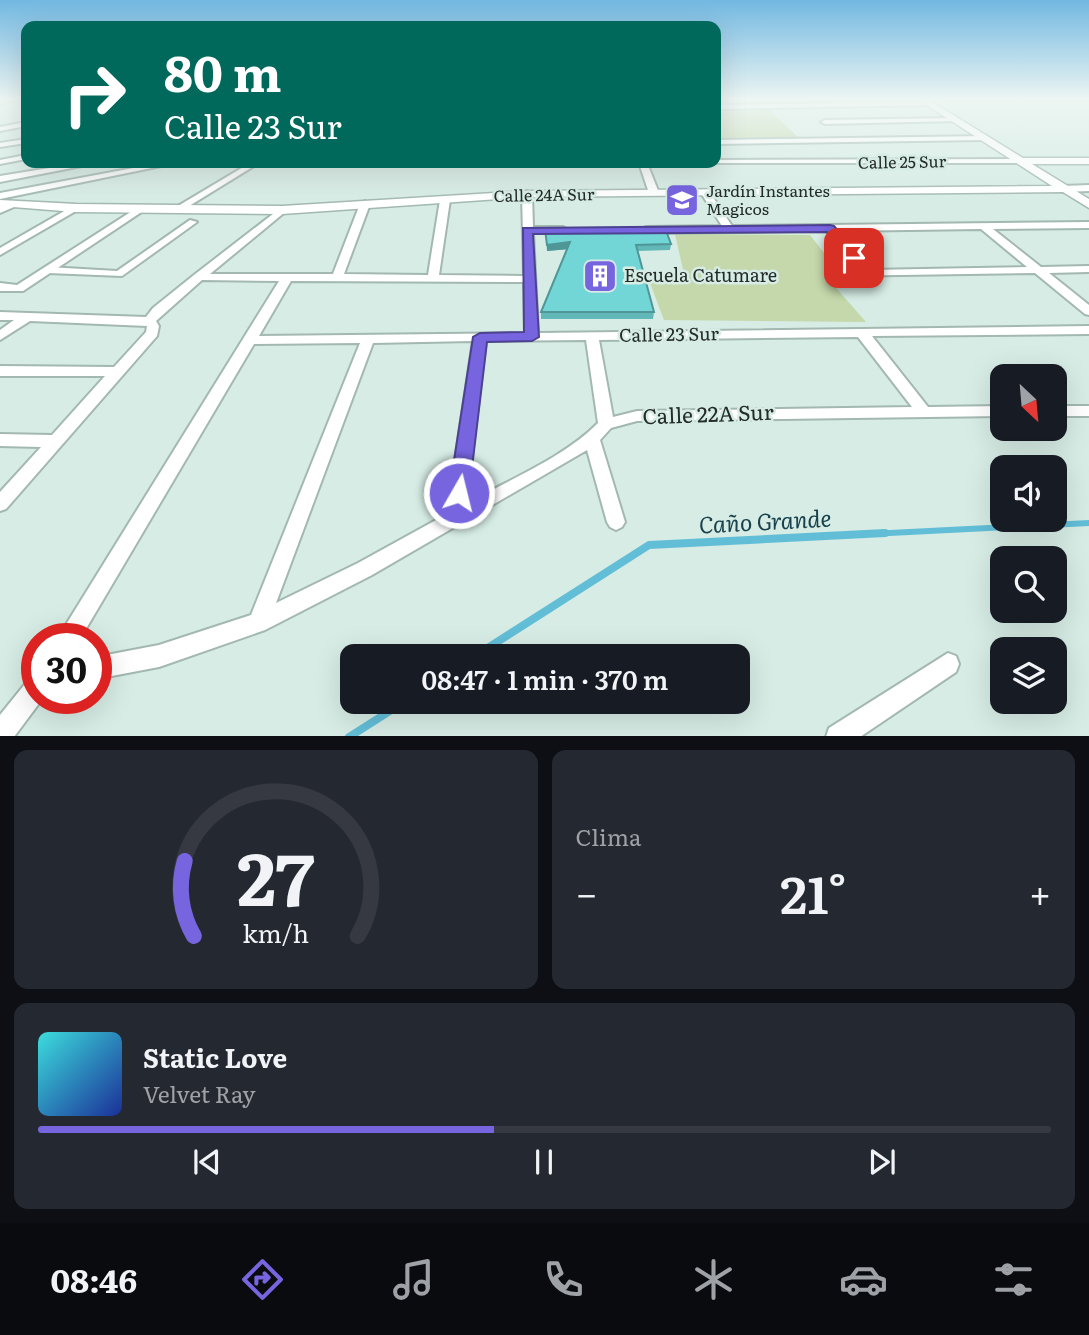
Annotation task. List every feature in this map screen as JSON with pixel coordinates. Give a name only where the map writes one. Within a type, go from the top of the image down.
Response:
[{"type":"street","points":[[841,134],[847,139]]},
{"type":"street","points":[[978,134],[1089,205]]},
{"type":"street","points":[[721,142],[984,138]]},
{"type":"street","points":[[0,145],[21,142]]},
{"type":"street","points":[[0,162],[21,158]]},
{"type":"street","name":"Calle 25 Sur","points":[[721,163],[1089,161]]},
{"type":"street","points":[[0,179],[64,168]]},
{"type":"street","points":[[0,196],[146,168]]},
{"type":"street","points":[[173,168],[176,177]]},
{"type":"street","points":[[178,209],[248,168]]},
{"type":"street","points":[[644,168],[654,194]]},
{"type":"street","name":"Calle 24A Sur","points":[[4,206],[282,210],[527,194],[1089,188]]},
{"type":"street","points":[[706,193],[729,230]]},
{"type":"street","points":[[527,194],[532,337]]},
{"type":"street","points":[[433,279],[445,200]]},
{"type":"street","points":[[337,278],[365,204]]},
{"type":"street","points":[[0,252],[76,208]]},
{"type":"street","points":[[0,287],[19,289],[141,209]]},
{"type":"street","points":[[149,321],[168,300],[282,210]]},
{"type":"street","points":[[48,270],[119,274],[193,222]]},
{"type":"street","points":[[635,230],[1089,225]]},
{"type":"street","points":[[983,226],[1089,311]]},
{"type":"street","points":[[830,229],[865,273]]},
{"type":"street","points":[[527,230],[581,230]]},
{"type":"street","points":[[837,274],[1089,269]]},
{"type":"street","points":[[198,277],[528,279]]},
{"type":"street","points":[[78,623],[287,278]]},
{"type":"street","points":[[0,316],[149,321],[153,326],[152,333],[0,504]]},
{"type":"street","points":[[0,336],[29,316]]},
{"type":"street","name":"Calle 23 Sur","points":[[249,340],[1089,330]]},
{"type":"street","points":[[863,333],[923,411]]},
{"type":"street","points":[[112,665],[159,656],[258,623],[365,569],[592,439],[606,424],[592,336]]},
{"type":"street","points":[[455,519],[480,337]]},
{"type":"street","points":[[258,623],[368,338]]},
{"type":"street","points":[[0,371],[118,372]]},
{"type":"street","name":"Calle 22A Sur","points":[[606,424],[637,416],[990,411]]},
{"type":"street","points":[[1068,411],[1089,411]]},
{"type":"street","points":[[592,439],[616,522]]},
{"type":"street","points":[[0,440],[56,441]]},
{"type":"street","points":[[840,736],[948,664]]},
{"type":"street","points":[[0,735],[21,708]]},
{"type":"green space","points":[[721,134],[795,134],[798,137],[721,138]]},
{"type":"green space","points":[[675,234],[810,235],[835,267],[824,274],[866,322],[664,320],[647,275],[684,274]]},
{"type":"building","name":"Escuela Catumare","points":[[665,228],[671,244],[636,245],[654,312],[541,312],[570,242],[547,245],[545,229]]},
{"type":"waterway","name":"Caño Grande","points":[[850,535],[1089,523]]},
{"type":"waterway","name":"Caño Grande","points":[[494,644],[649,545],[885,533]]},
{"type":"waterway","name":"Caño Grande","points":[[351,736],[385,714]]},
{"type":"place","name":"Jardín Instantes Magicos","points":[[682,200]]},
{"type":"place","name":"Escuela Catumare","points":[[600,276]]},
{"type":"route","points":[[459,493],[480,337],[532,337],[527,230],[830,229],[854,258]]}]
